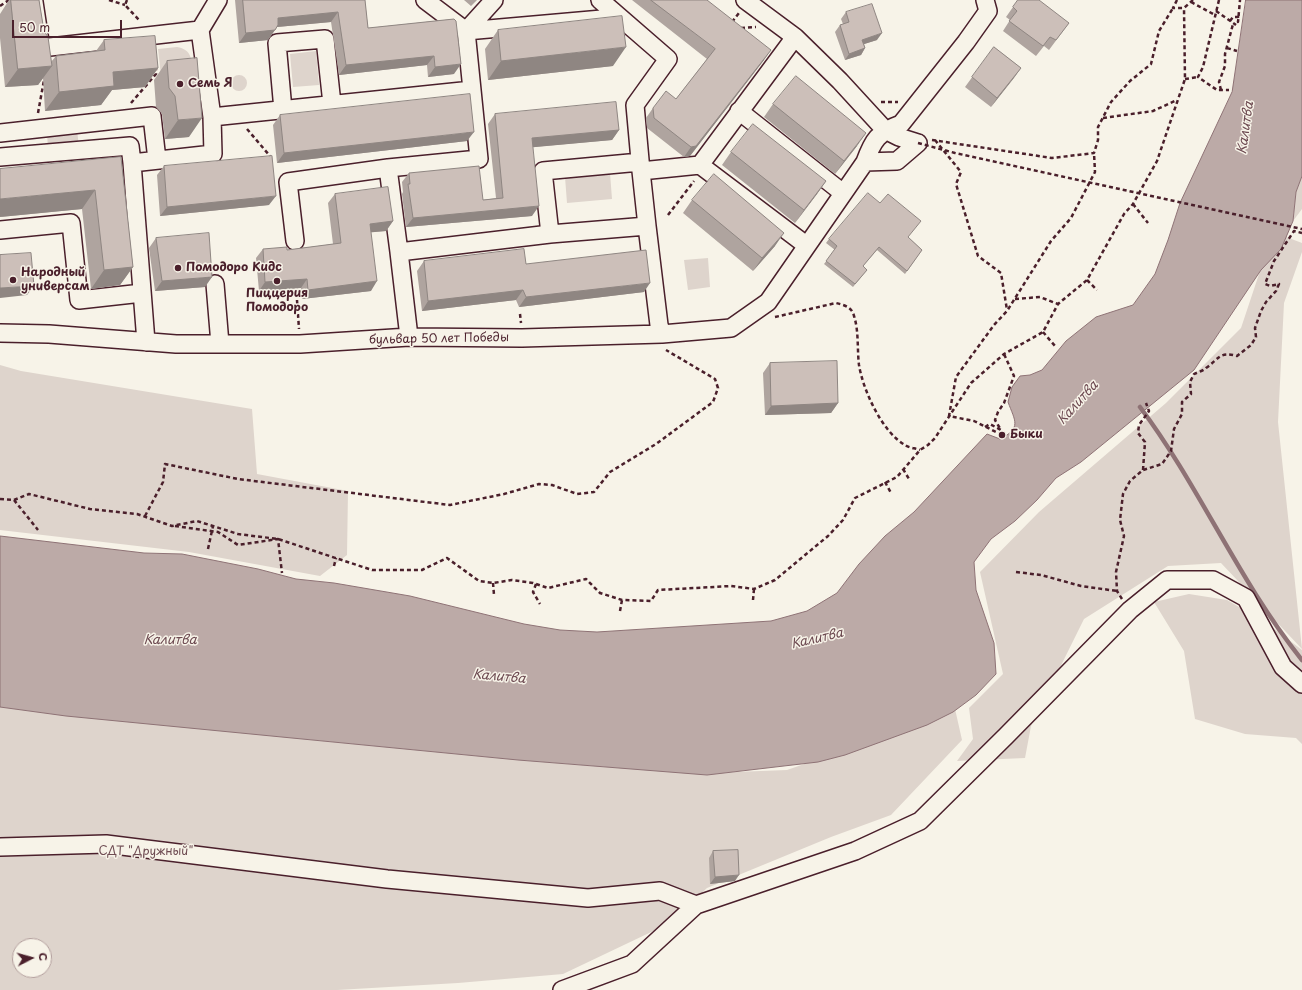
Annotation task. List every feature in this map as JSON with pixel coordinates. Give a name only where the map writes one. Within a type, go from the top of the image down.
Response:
[{"type":"street","points":[[29,0],[34,2],[41,48],[200,30]]},
{"type":"street","points":[[0,157],[131,154],[157,160],[213,154],[212,117],[200,30],[218,0]]},
{"type":"street","points":[[425,0],[466,31],[620,18]]},
{"type":"street","points":[[295,241],[288,182],[388,168],[479,159],[466,31],[494,0]]},
{"type":"street","points":[[600,0],[668,59],[635,105],[647,226],[659,325],[662,334]]},
{"type":"street","points":[[745,0],[795,37],[885,130],[899,137],[918,143]]},
{"type":"street","points":[[550,234],[543,171],[640,166],[702,166],[806,245],[865,162],[871,146],[885,130],[901,124],[916,103],[966,42],[989,4]]},
{"type":"street","points":[[702,166],[739,111],[795,37]]},
{"type":"street","points":[[283,110],[277,43],[325,39],[332,104]]},
{"type":"street","points":[[212,117],[472,90]]},
{"type":"street","points":[[739,111],[843,193]]},
{"type":"street","points":[[0,133],[152,116],[157,160]]},
{"type":"street","points":[[865,162],[897,161],[918,143]]},
{"type":"street","points":[[131,154],[146,342]]},
{"type":"street","points":[[388,168],[409,337]]},
{"type":"street","points":[[0,230],[71,223],[79,300],[142,293]]},
{"type":"street","points":[[399,252],[550,234],[647,226]]},
{"type":"street","name":"бульвар 50 лет Победы","points":[[0,333],[49,334],[176,344],[300,344],[409,337],[522,338],[641,335],[731,328],[768,302],[806,245]]},
{"type":"street","points":[[215,284],[220,344]]},
{"type":"street","points":[[562,990],[632,964],[696,905],[855,851],[920,821],[1130,610],[1167,580],[1213,580],[1246,598],[1283,667],[1302,684]]},
{"type":"street","points":[[0,847],[106,844],[387,879],[588,898],[660,891],[696,905]]},
{"type":"path","points":[[0,6],[9,0]]},
{"type":"path","points":[[109,0],[125,5],[154,35]]},
{"type":"path","points":[[125,5],[127,0]]},
{"type":"path","points":[[949,416],[956,377],[994,325],[1007,311],[1051,242],[1071,218],[1095,172],[1094,153],[1098,140],[1098,127],[1111,102],[1130,81],[1151,64],[1159,31],[1177,0]]},
{"type":"path","points":[[1198,77],[1203,68],[1219,0]]},
{"type":"path","points":[[1230,22],[1233,17],[1238,18],[1238,22],[1240,0]]},
{"type":"path","points":[[1173,8],[1184,8],[1192,1],[1215,15]]},
{"type":"path","points":[[172,526],[197,521],[238,534],[278,539],[372,570],[422,570],[448,558],[479,581],[494,583],[512,580],[536,584],[548,588],[586,579],[600,593],[622,600],[651,601],[658,590],[732,586],[754,589],[775,580],[828,536],[843,520],[854,498],[896,477],[920,450],[928,445],[934,438],[971,383],[1004,354],[1043,332],[1058,304],[1087,280],[1124,214],[1133,204],[1157,161],[1185,79],[1184,8]]},
{"type":"path","points":[[1216,10],[1235,25],[1225,54],[1225,66],[1219,82],[1221,90]]},
{"type":"path","points":[[1227,48],[1237,51]]},
{"type":"path","points":[[119,120],[125,109],[156,74],[156,66]]},
{"type":"path","points":[[1185,79],[1198,77],[1217,90],[1229,90]]},
{"type":"path","points":[[36,129],[44,79]]},
{"type":"path","points":[[1103,118],[1152,111],[1178,100]]},
{"type":"path","points":[[858,101],[916,103]]},
{"type":"path","points":[[235,115],[270,156]]},
{"type":"path","points":[[918,143],[935,140],[1052,158],[1094,153]]},
{"type":"path","points":[[935,140],[961,172],[956,184],[978,256],[1000,273],[1007,311]]},
{"type":"path","points":[[918,143],[955,153],[1302,229]]},
{"type":"path","points":[[668,216],[702,166]]},
{"type":"path","points":[[1133,204],[1148,223]]},
{"type":"path","points":[[1128,601],[1122,599],[1117,591],[1116,572],[1124,536],[1120,520],[1123,494],[1130,481],[1143,470],[1162,464],[1171,451],[1174,429],[1182,414],[1182,402],[1191,394],[1190,382],[1194,374],[1205,369],[1220,355],[1228,353],[1237,356],[1251,345],[1256,337],[1255,328],[1261,311],[1266,302],[1276,291],[1279,284],[1270,286],[1266,284],[1274,261],[1294,231],[1302,233]]},
{"type":"path","points":[[1087,280],[1097,290]]},
{"type":"path","points":[[1015,299],[1040,297],[1058,304]]},
{"type":"path","points":[[297,300],[300,344]]},
{"type":"path","points":[[769,319],[836,303],[846,305],[854,315],[860,367],[867,394],[880,418],[895,438],[906,446],[920,450]]},
{"type":"path","points":[[1043,332],[1055,346]]},
{"type":"path","points":[[145,516],[163,482],[165,464],[238,479],[450,505],[504,494],[539,484],[552,485],[577,494],[594,492],[610,472],[656,444],[713,402],[716,396],[718,388],[715,379],[641,335]]},
{"type":"path","points":[[985,427],[990,424],[1001,430],[995,420],[1004,403],[1014,376],[1004,354]]},
{"type":"path","points":[[1143,470],[1145,460],[1145,442],[1138,433],[1139,425],[1149,411],[1146,404]]},
{"type":"path","points":[[949,416],[974,421],[1002,435]]},
{"type":"path","points":[[903,469],[909,479]]},
{"type":"path","points":[[885,482],[891,493]]},
{"type":"path","points":[[0,499],[14,500],[29,494],[90,509],[137,514],[172,526],[218,532],[238,545],[278,539]]},
{"type":"path","points":[[14,500],[38,530]]},
{"type":"path","points":[[208,549],[213,526]]},
{"type":"path","points":[[278,539],[282,572]]},
{"type":"path","points":[[334,566],[336,558]]},
{"type":"path","points":[[1016,572],[1040,575],[1081,586],[1117,591]]},
{"type":"path","points":[[494,583],[494,595]]},
{"type":"path","points":[[536,584],[533,592],[540,604]]},
{"type":"path","points":[[753,600],[754,589]]},
{"type":"path","points":[[620,611],[622,600]]},
{"type":"green space","points":[[177,47],[186,50],[190,55],[193,72],[161,76],[158,49]]},
{"type":"green space","points":[[316,51],[319,85],[293,87],[290,54]]},
{"type":"green space","points":[[236,75],[242,75],[247,80],[245,89],[242,91],[236,91],[231,86],[231,80]]},
{"type":"green space","points":[[77,129],[79,148],[48,150],[47,132]]},
{"type":"green space","points":[[610,173],[612,199],[567,203],[565,177]]},
{"type":"green space","points":[[1302,176],[1302,209],[1293,221],[1296,192]]},
{"type":"green space","points":[[1273,232],[1302,243],[1302,252],[1284,303],[1278,422],[1302,649],[1221,563],[1168,566],[1084,619],[1031,726],[1025,758],[957,761],[973,739],[969,708],[1003,674],[980,572],[1039,512],[1166,403],[1241,328]]},
{"type":"green space","points":[[708,258],[710,287],[688,290],[684,260]]},
{"type":"green space","points":[[0,365],[21,371],[252,409],[257,474],[348,491],[347,555],[320,576],[189,552],[0,530]]},
{"type":"green space","points":[[1189,594],[1227,600],[1268,624],[1302,650],[1302,744],[1296,738],[1245,734],[1195,719],[1184,651],[1154,602]]},
{"type":"green space","name":"СДТ \"Дружный\"","points":[[0,690],[171,715],[313,740],[567,764],[708,773],[787,770],[911,727],[953,700],[962,740],[891,815],[831,837],[707,888],[668,924],[563,974],[458,983],[337,990],[0,990]]},
{"type":"water","name":"Калитва","points":[[1246,0],[1302,0],[1302,176],[1296,192],[1293,221],[1281,249],[1261,270],[1194,370],[1081,462],[1056,478],[1037,500],[1015,521],[991,539],[974,562],[976,590],[994,643],[996,674],[976,695],[953,712],[927,725],[845,755],[818,762],[707,775],[518,760],[66,716],[0,707],[0,536],[144,553],[182,554],[258,569],[296,579],[334,583],[410,596],[524,624],[560,630],[597,632],[771,621],[807,611],[837,593],[859,564],[885,536],[914,512],[987,434],[1000,439],[1012,431],[1015,424],[1008,402],[1012,387],[1020,376],[1030,375],[1042,370],[1066,341],[1096,317],[1133,305],[1155,274],[1180,203],[1232,92]]},
{"type":"building","points":[[11,0],[39,0],[44,31],[48,37],[52,66],[18,69]]},
{"type":"building","points":[[243,0],[365,0],[368,28],[454,19],[456,21],[461,64],[435,67],[434,56],[346,65],[338,12],[278,18],[278,25],[275,30],[246,33]]},
{"type":"building","points":[[651,0],[707,0],[771,50],[696,146],[691,147],[654,118],[653,108],[666,91],[676,99],[715,49]]},
{"type":"building","points":[[1018,0],[1039,0],[1069,23],[1056,40],[1050,37],[1043,46],[1009,21],[1017,11],[1013,7]]},
{"type":"building","points":[[872,4],[882,33],[862,40],[865,48],[849,54],[840,25],[849,22],[846,12]]},
{"type":"building","points":[[622,16],[626,47],[501,61],[498,30]]},
{"type":"building","points":[[155,36],[158,68],[113,72],[114,86],[59,92],[56,56],[105,50],[104,40]]},
{"type":"building","points":[[994,47],[1021,68],[997,98],[972,77]]},
{"type":"building","points":[[197,58],[202,118],[178,120],[175,96],[169,88],[167,61]]},
{"type":"building","points":[[796,76],[866,133],[844,161],[773,104]]},
{"type":"building","points":[[470,94],[474,132],[284,153],[280,115]]},
{"type":"building","points":[[616,102],[619,130],[532,138],[539,206],[413,218],[408,184],[410,184],[409,173],[479,166],[483,200],[503,198],[495,114]]},
{"type":"building","points":[[753,124],[826,181],[804,210],[731,152]]},
{"type":"building","points":[[272,156],[276,196],[167,207],[164,166]]},
{"type":"building","points":[[121,157],[133,267],[104,270],[95,190],[0,199],[0,169]]},
{"type":"building","points":[[714,174],[784,233],[762,258],[692,200]]},
{"type":"building","points":[[388,187],[393,221],[370,224],[377,281],[308,290],[307,279],[265,282],[263,249],[287,247],[287,250],[341,243],[335,194]]},
{"type":"building","points":[[868,193],[880,203],[888,194],[921,221],[908,237],[922,250],[907,271],[879,247],[863,266],[867,270],[855,284],[826,261],[837,246],[829,239]]},
{"type":"building","name":"Помодоро Кидс","points":[[209,233],[212,277],[162,281],[156,238]]},
{"type":"building","points":[[524,249],[526,264],[646,250],[650,283],[526,297],[523,290],[428,301],[424,261]]},
{"type":"building","points":[[31,253],[34,286],[0,288],[0,255]]},
{"type":"building","points":[[837,361],[838,403],[771,406],[770,363]]},
{"type":"building","points":[[738,850],[739,875],[715,877],[713,851]]},
{"type":"waterway","points":[[1140,407],[1182,469],[1259,599],[1279,630],[1302,660]]},
{"type":"place","name":"Семь Я","points":[[180,84]]},
{"type":"place","name":"Помодоро Кидс","points":[[178,268]]},
{"type":"place","name":"Народный универсам","points":[[13,280]]},
{"type":"place","name":"Пиццерия Помодоро","points":[[277,281]]},
{"type":"place","name":"Быки","points":[[1002,435]]}]
